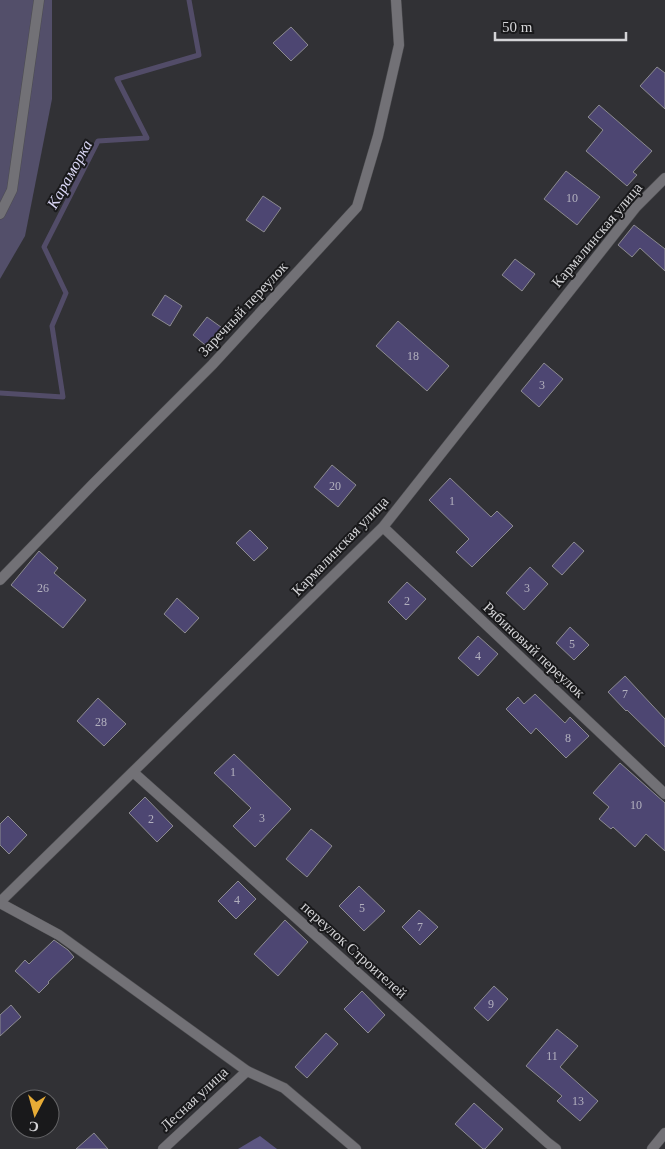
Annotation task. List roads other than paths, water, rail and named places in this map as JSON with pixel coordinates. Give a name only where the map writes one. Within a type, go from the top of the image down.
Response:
[{"type":"street","points":[[0,214],[12,190],[39,0]]},
{"type":"street","name":"Заречный переулок","points":[[0,580],[212,365],[356,207],[378,136],[399,45],[396,0]]},
{"type":"street","name":"Кармалинская улица","points":[[0,903],[383,527],[636,207],[665,178]]},
{"type":"street","name":"Рябиновый переулок","points":[[383,527],[665,794]]},
{"type":"street","name":"переулок Строителей","points":[[132,772],[556,1149]]},
{"type":"street","points":[[0,903],[59,935],[247,1071],[284,1088],[356,1149]]},
{"type":"street","name":"Лесная улица","points":[[163,1149],[247,1071]]},
{"type":"street","points":[[652,1149],[665,1133]]},
{"type":"waterway","name":"Караморка","points":[[0,393],[63,397],[52,326],[66,293],[44,247],[98,141],[147,138],[117,79],[199,55],[189,0]]}]
